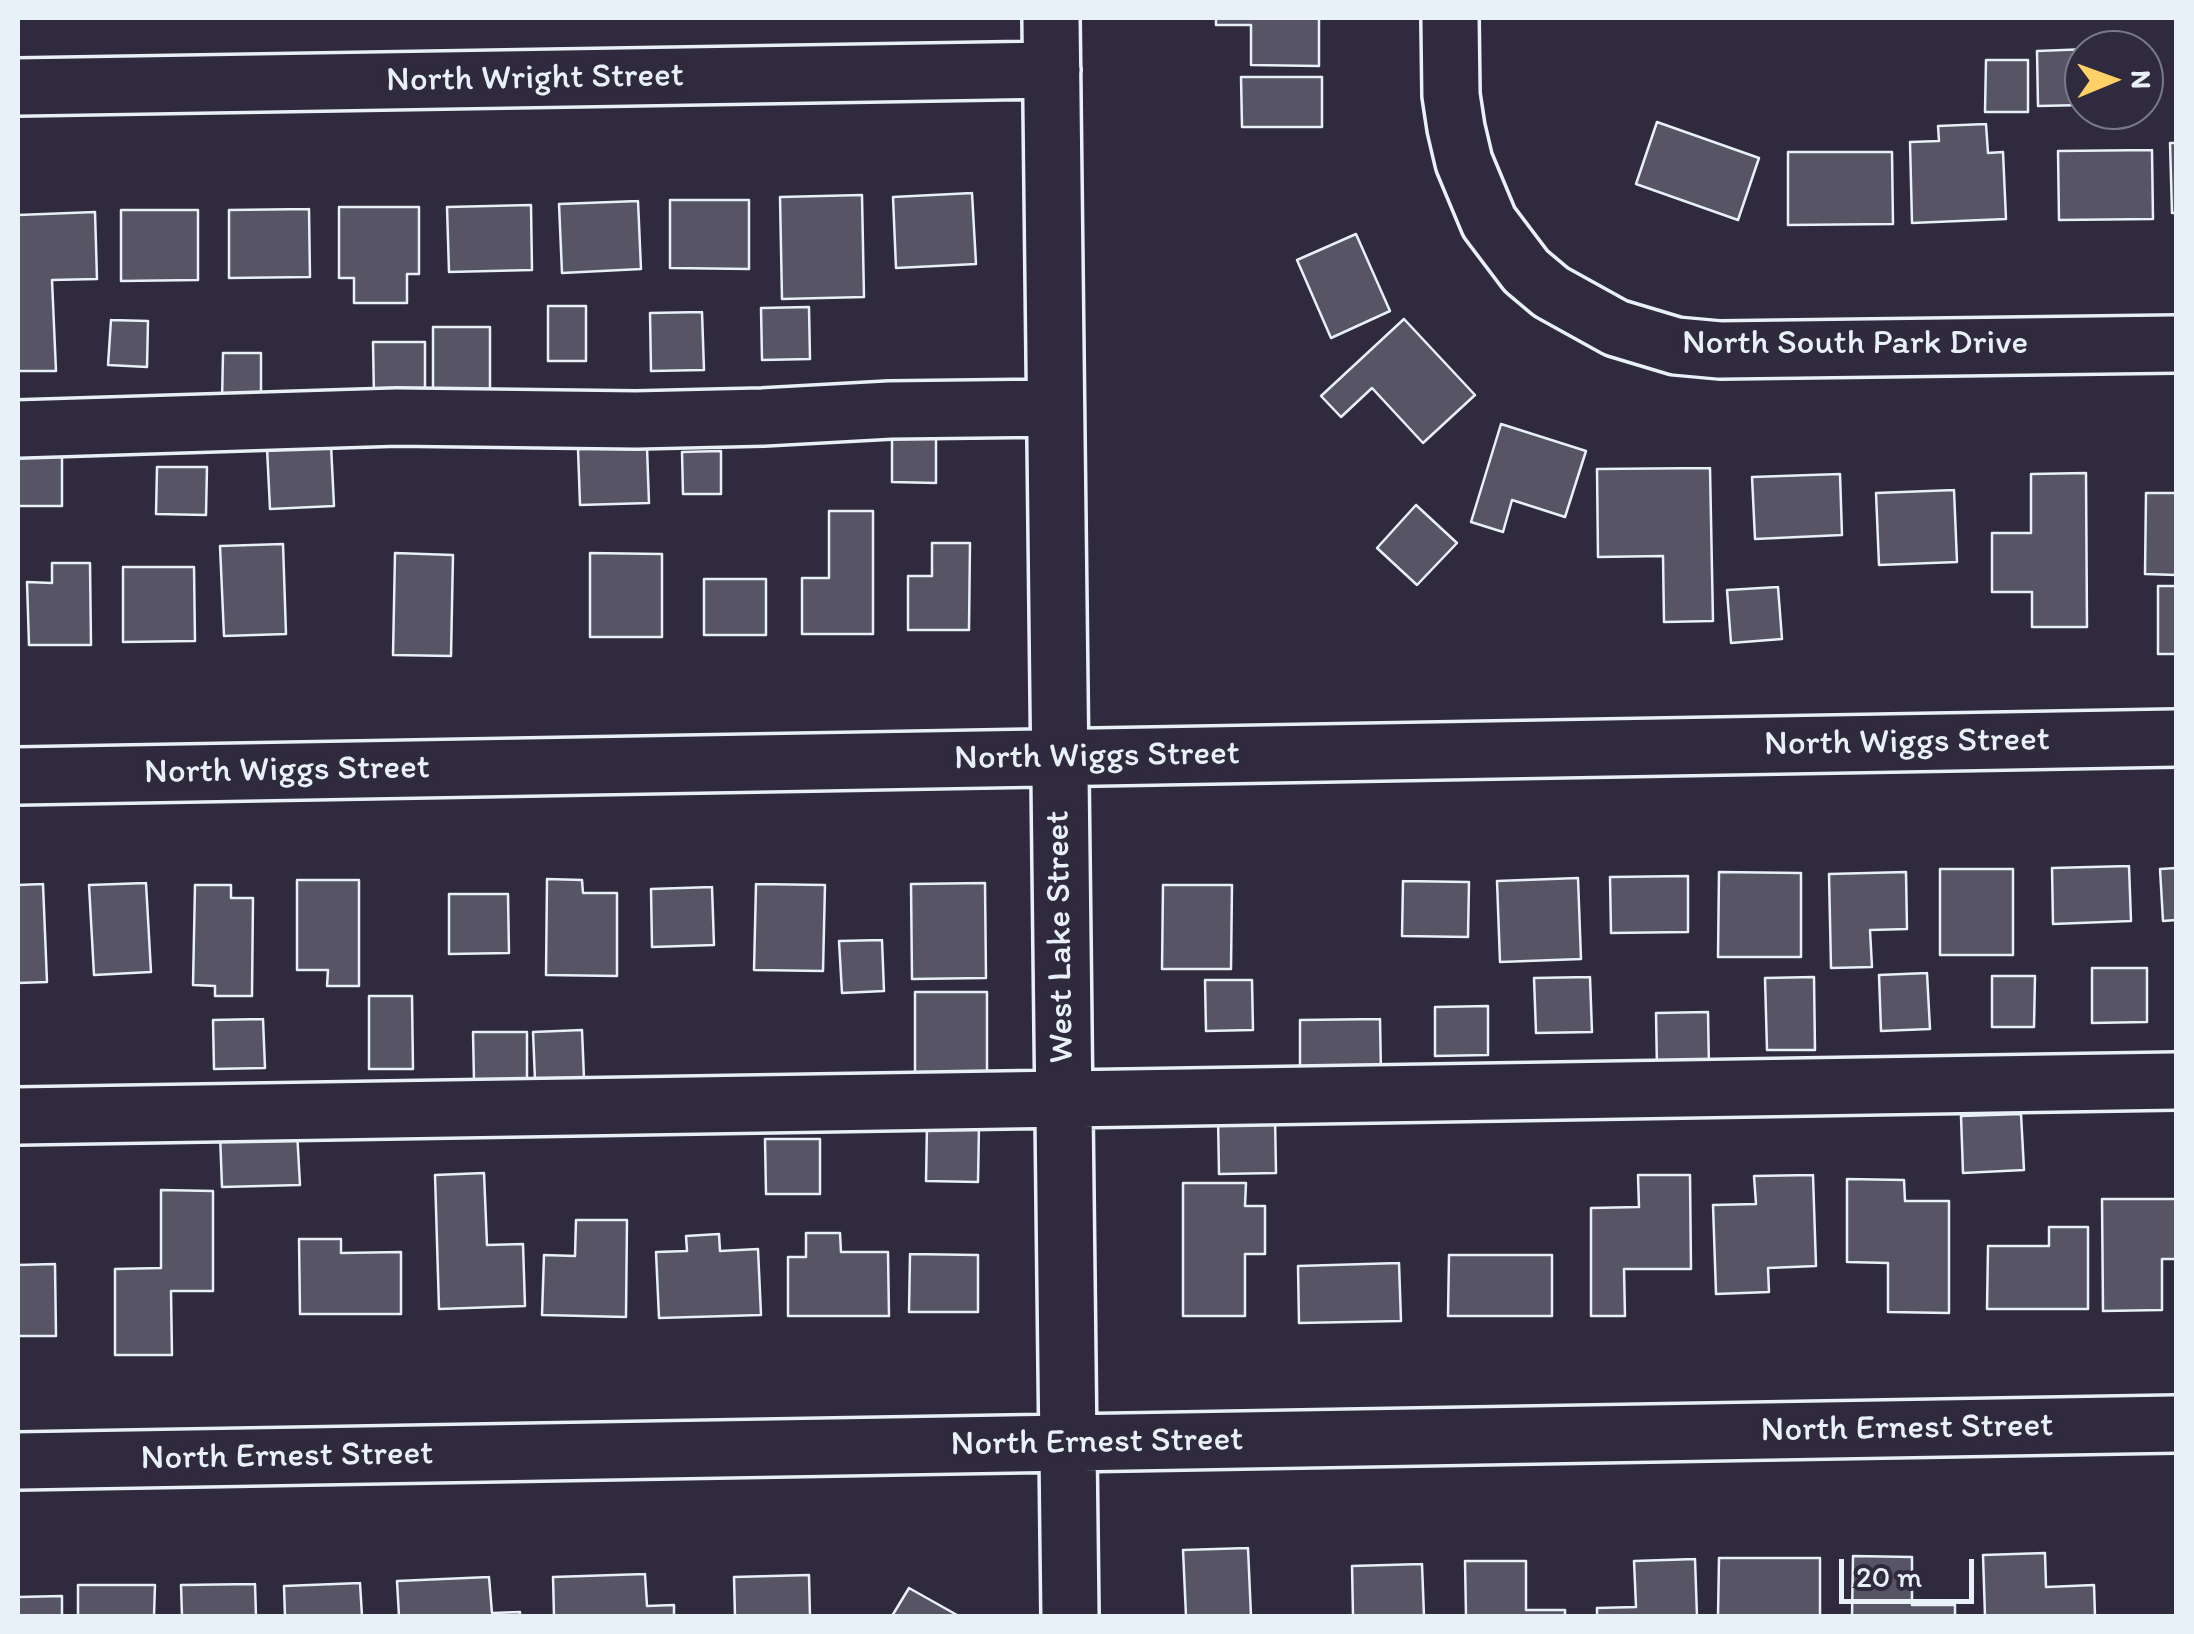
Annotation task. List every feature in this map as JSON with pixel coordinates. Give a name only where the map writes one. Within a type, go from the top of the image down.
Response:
[{"type":"street","name":"North South Park Drive","points":[[1450,18],[1451,95],[1456,128],[1464,162],[1489,222],[1526,271],[1551,292],[1616,328],[1676,346],[1720,350],[2176,344]]},
{"type":"street","name":"North Wright Street","points":[[18,88],[1051,44]]},
{"type":"street","name":"West Lake Street","points":[[1051,44],[1070,1616]]},
{"type":"street","points":[[18,429],[397,418],[673,419],[1055,408]]},
{"type":"street","name":"North Wiggs Street","points":[[18,776],[2176,738]]},
{"type":"street","points":[[18,1116],[2176,1081]]},
{"type":"street","name":"North Ernest Street","points":[[18,1461],[2176,1424]]},
{"type":"building","points":[[1216,18],[1319,18],[1319,66],[1251,65],[1251,25],[1216,25]]},
{"type":"building","points":[[2064,50],[2064,105],[2038,106],[2037,51]]},
{"type":"building","points":[[1986,60],[2028,60],[2028,112],[1985,112]]},
{"type":"building","points":[[1241,77],[1322,77],[1322,127],[1242,127]]},
{"type":"building","points":[[1657,122],[1759,158],[1738,220],[1636,184]]},
{"type":"building","points":[[1986,124],[1988,153],[2003,152],[2006,219],[1912,223],[1910,142],[1939,141],[1938,126]]},
{"type":"building","points":[[2170,143],[2176,143],[2176,213],[2172,213]]},
{"type":"building","points":[[2152,150],[2153,219],[2059,220],[2058,151]]},
{"type":"building","points":[[1788,152],[1892,152],[1893,224],[1788,225]]},
{"type":"building","points":[[972,193],[976,264],[896,268],[893,197]]},
{"type":"building","points":[[862,195],[864,297],[782,299],[780,197]]},
{"type":"building","points":[[670,200],[749,200],[749,269],[670,268]]},
{"type":"building","points":[[638,201],[641,269],[562,273],[559,204]]},
{"type":"building","points":[[531,205],[532,270],[449,272],[447,207]]},
{"type":"building","points":[[339,207],[419,207],[419,274],[407,274],[407,303],[354,303],[354,278],[339,278]]},
{"type":"building","points":[[309,209],[310,277],[229,278],[229,210]]},
{"type":"building","points":[[121,210],[198,210],[198,280],[121,281]]},
{"type":"building","points":[[95,212],[97,279],[52,280],[56,371],[18,371],[18,215]]},
{"type":"building","points":[[1356,234],[1390,311],[1331,338],[1297,260]]},
{"type":"building","points":[[548,306],[586,306],[586,361],[548,361]]},
{"type":"building","points":[[809,307],[810,359],[762,360],[761,308]]},
{"type":"building","points":[[702,312],[704,370],[651,371],[650,313]]},
{"type":"building","points":[[1404,319],[1475,395],[1423,443],[1372,388],[1341,417],[1321,396]]},
{"type":"building","points":[[111,320],[148,321],[147,367],[108,365]]},
{"type":"building","points":[[433,327],[490,327],[490,397],[433,398]]},
{"type":"building","points":[[373,342],[425,342],[425,397],[374,397]]},
{"type":"building","points":[[223,353],[261,353],[261,402],[222,402]]},
{"type":"building","points":[[1501,424],[1586,451],[1565,517],[1512,500],[1503,532],[1471,522]]},
{"type":"building","points":[[892,438],[936,438],[936,483],[892,482]]},
{"type":"building","points":[[331,445],[334,506],[270,509],[267,448]]},
{"type":"building","points":[[647,447],[649,503],[580,505],[578,449]]},
{"type":"building","points":[[721,451],[721,494],[683,494],[682,452]]},
{"type":"building","points":[[18,452],[62,452],[62,506],[18,506]]},
{"type":"building","points":[[157,467],[207,467],[206,515],[156,514]]},
{"type":"building","points":[[1710,468],[1713,621],[1664,622],[1663,556],[1598,557],[1597,469]]},
{"type":"building","points":[[2086,473],[2087,627],[2032,627],[2032,592],[1992,592],[1992,533],[2031,533],[2031,474]]},
{"type":"building","points":[[1840,474],[1842,535],[1755,539],[1752,477]]},
{"type":"building","points":[[1954,490],[1957,562],[1879,565],[1876,493]]},
{"type":"building","points":[[2146,493],[2176,493],[2176,575],[2145,574]]},
{"type":"building","points":[[1416,505],[1457,543],[1417,585],[1377,548]]},
{"type":"building","points":[[829,511],[873,511],[873,634],[802,634],[802,578],[829,578]]},
{"type":"building","points":[[932,543],[970,543],[969,630],[908,630],[908,576],[932,576]]},
{"type":"building","points":[[283,544],[286,634],[224,636],[220,546]]},
{"type":"building","points":[[395,553],[453,555],[451,656],[393,655]]},
{"type":"building","points":[[590,553],[662,554],[662,637],[590,637]]},
{"type":"building","points":[[52,563],[90,563],[91,645],[29,645],[27,582],[52,583]]},
{"type":"building","points":[[123,567],[194,567],[195,641],[123,642]]},
{"type":"building","points":[[704,579],[766,579],[766,635],[704,635]]},
{"type":"building","points":[[2158,586],[2176,586],[2176,654],[2158,654]]},
{"type":"building","points":[[1778,587],[1782,639],[1731,643],[1727,590]]},
{"type":"building","points":[[2129,866],[2131,921],[2053,924],[2052,868]]},
{"type":"building","points":[[2176,868],[2176,920],[2163,921],[2160,869]]},
{"type":"building","points":[[1940,869],[2013,869],[2013,955],[1940,955]]},
{"type":"building","points":[[1719,872],[1801,873],[1801,957],[1718,957]]},
{"type":"building","points":[[1906,872],[1907,929],[1870,930],[1872,967],[1831,968],[1829,874]]},
{"type":"building","points":[[1688,876],[1688,932],[1611,933],[1610,877]]},
{"type":"building","points":[[1578,878],[1581,959],[1500,962],[1497,881]]},
{"type":"building","points":[[547,879],[582,880],[583,893],[617,893],[617,976],[546,975]]},
{"type":"building","points":[[297,880],[359,880],[359,986],[327,986],[328,970],[297,970]]},
{"type":"building","points":[[1403,881],[1469,882],[1468,937],[1402,936]]},
{"type":"building","points":[[146,883],[151,972],[94,975],[89,885]]},
{"type":"building","points":[[985,883],[986,978],[912,979],[911,884]]},
{"type":"building","points":[[43,884],[47,982],[18,983],[18,885]]},
{"type":"building","points":[[756,884],[825,885],[823,971],[754,970]]},
{"type":"building","points":[[195,885],[231,885],[231,898],[253,898],[252,996],[215,996],[215,986],[193,985]]},
{"type":"building","points":[[1163,885],[1232,885],[1231,969],[1162,969]]},
{"type":"building","points":[[712,887],[714,945],[652,947],[651,889]]},
{"type":"building","points":[[449,894],[508,894],[509,953],[449,954]]},
{"type":"building","points":[[882,940],[884,991],[842,993],[839,941]]},
{"type":"building","points":[[2092,968],[2147,968],[2147,1022],[2092,1023]]},
{"type":"building","points":[[1927,973],[1930,1029],[1881,1031],[1879,975]]},
{"type":"building","points":[[1992,976],[2035,976],[2034,1027],[1992,1027]]},
{"type":"building","points":[[1590,977],[1592,1032],[1536,1033],[1534,978]]},
{"type":"building","points":[[1814,977],[1815,1050],[1767,1050],[1765,978]]},
{"type":"building","points":[[1205,980],[1252,980],[1253,1030],[1206,1031]]},
{"type":"building","points":[[915,992],[987,992],[987,1079],[915,1079]]},
{"type":"building","points":[[369,996],[412,996],[413,1069],[369,1069]]},
{"type":"building","points":[[1488,1006],[1488,1055],[1435,1056],[1435,1007]]},
{"type":"building","points":[[1708,1012],[1709,1069],[1657,1069],[1656,1013]]},
{"type":"building","points":[[263,1019],[265,1068],[214,1069],[213,1020]]},
{"type":"building","points":[[1380,1019],[1381,1074],[1300,1075],[1300,1020]]},
{"type":"building","points":[[582,1030],[584,1078],[535,1080],[533,1032]]},
{"type":"building","points":[[473,1032],[527,1032],[527,1081],[474,1081]]},
{"type":"building","points":[[2021,1114],[2024,1170],[1963,1173],[1961,1116]]},
{"type":"building","points":[[1275,1116],[1276,1173],[1219,1174],[1218,1117]]},
{"type":"building","points":[[927,1124],[979,1125],[978,1182],[926,1181]]},
{"type":"building","points":[[297,1131],[300,1185],[222,1187],[220,1134]]},
{"type":"building","points":[[765,1139],[820,1139],[820,1194],[766,1194]]},
{"type":"building","points":[[484,1173],[487,1245],[523,1244],[525,1306],[439,1309],[435,1175]]},
{"type":"building","points":[[1638,1175],[1690,1175],[1691,1269],[1624,1269],[1625,1316],[1591,1316],[1591,1208],[1639,1207]]},
{"type":"building","points":[[1813,1175],[1816,1266],[1768,1268],[1769,1292],[1716,1294],[1713,1205],[1756,1204],[1754,1176]]},
{"type":"building","points":[[1847,1179],[1904,1180],[1905,1201],[1949,1201],[1949,1313],[1888,1312],[1888,1263],[1847,1262]]},
{"type":"building","points":[[1183,1183],[1246,1183],[1245,1206],[1265,1206],[1265,1254],[1245,1254],[1245,1316],[1183,1316]]},
{"type":"building","points":[[161,1190],[213,1191],[213,1291],[171,1291],[172,1355],[115,1355],[115,1269],[161,1268]]},
{"type":"building","points":[[2102,1199],[2176,1199],[2176,1259],[2162,1259],[2162,1310],[2103,1311]]},
{"type":"building","points":[[576,1220],[627,1220],[626,1317],[542,1315],[544,1255],[575,1256]]},
{"type":"building","points":[[2049,1227],[2088,1227],[2088,1309],[1987,1309],[1988,1246],[2049,1246]]},
{"type":"building","points":[[806,1233],[840,1233],[841,1252],[888,1252],[889,1316],[788,1316],[788,1257],[806,1257]]},
{"type":"building","points":[[719,1234],[720,1251],[758,1249],[761,1315],[659,1318],[656,1252],[687,1251],[686,1236]]},
{"type":"building","points":[[299,1239],[341,1239],[341,1253],[401,1252],[401,1314],[300,1314]]},
{"type":"building","points":[[910,1254],[978,1255],[978,1312],[909,1312]]},
{"type":"building","points":[[1449,1255],[1552,1255],[1552,1316],[1448,1316]]},
{"type":"building","points":[[1399,1263],[1401,1321],[1299,1323],[1298,1266]]},
{"type":"building","points":[[55,1264],[56,1336],[18,1336],[18,1265]]},
{"type":"building","points":[[1248,1548],[1251,1616],[1186,1616],[1183,1550]]},
{"type":"building","points":[[2045,1553],[2046,1587],[2094,1585],[2095,1616],[1985,1616],[1983,1555]]},
{"type":"building","points":[[1853,1556],[1912,1557],[1912,1605],[1955,1605],[1955,1616],[1852,1616]]},
{"type":"building","points":[[1719,1558],[1820,1558],[1820,1616],[1718,1616]]},
{"type":"building","points":[[1695,1559],[1697,1616],[1597,1616],[1597,1608],[1636,1607],[1634,1561]]},
{"type":"building","points":[[1465,1561],[1526,1561],[1526,1610],[1565,1610],[1565,1616],[1466,1616]]},
{"type":"building","points":[[1422,1564],[1424,1616],[1353,1616],[1352,1566]]},
{"type":"building","points":[[645,1574],[647,1606],[674,1605],[674,1616],[554,1616],[553,1577]]},
{"type":"building","points":[[809,1575],[810,1616],[735,1616],[734,1577]]},
{"type":"building","points":[[489,1577],[492,1613],[520,1612],[520,1616],[399,1616],[397,1581]]},
{"type":"building","points":[[360,1583],[362,1616],[285,1616],[284,1586]]},
{"type":"building","points":[[255,1584],[256,1616],[182,1616],[181,1585]]},
{"type":"building","points":[[78,1585],[155,1585],[154,1616],[78,1616]]},
{"type":"building","points":[[909,1588],[957,1615],[892,1616]]},
{"type":"building","points":[[62,1596],[62,1616],[18,1616],[18,1597]]}]
